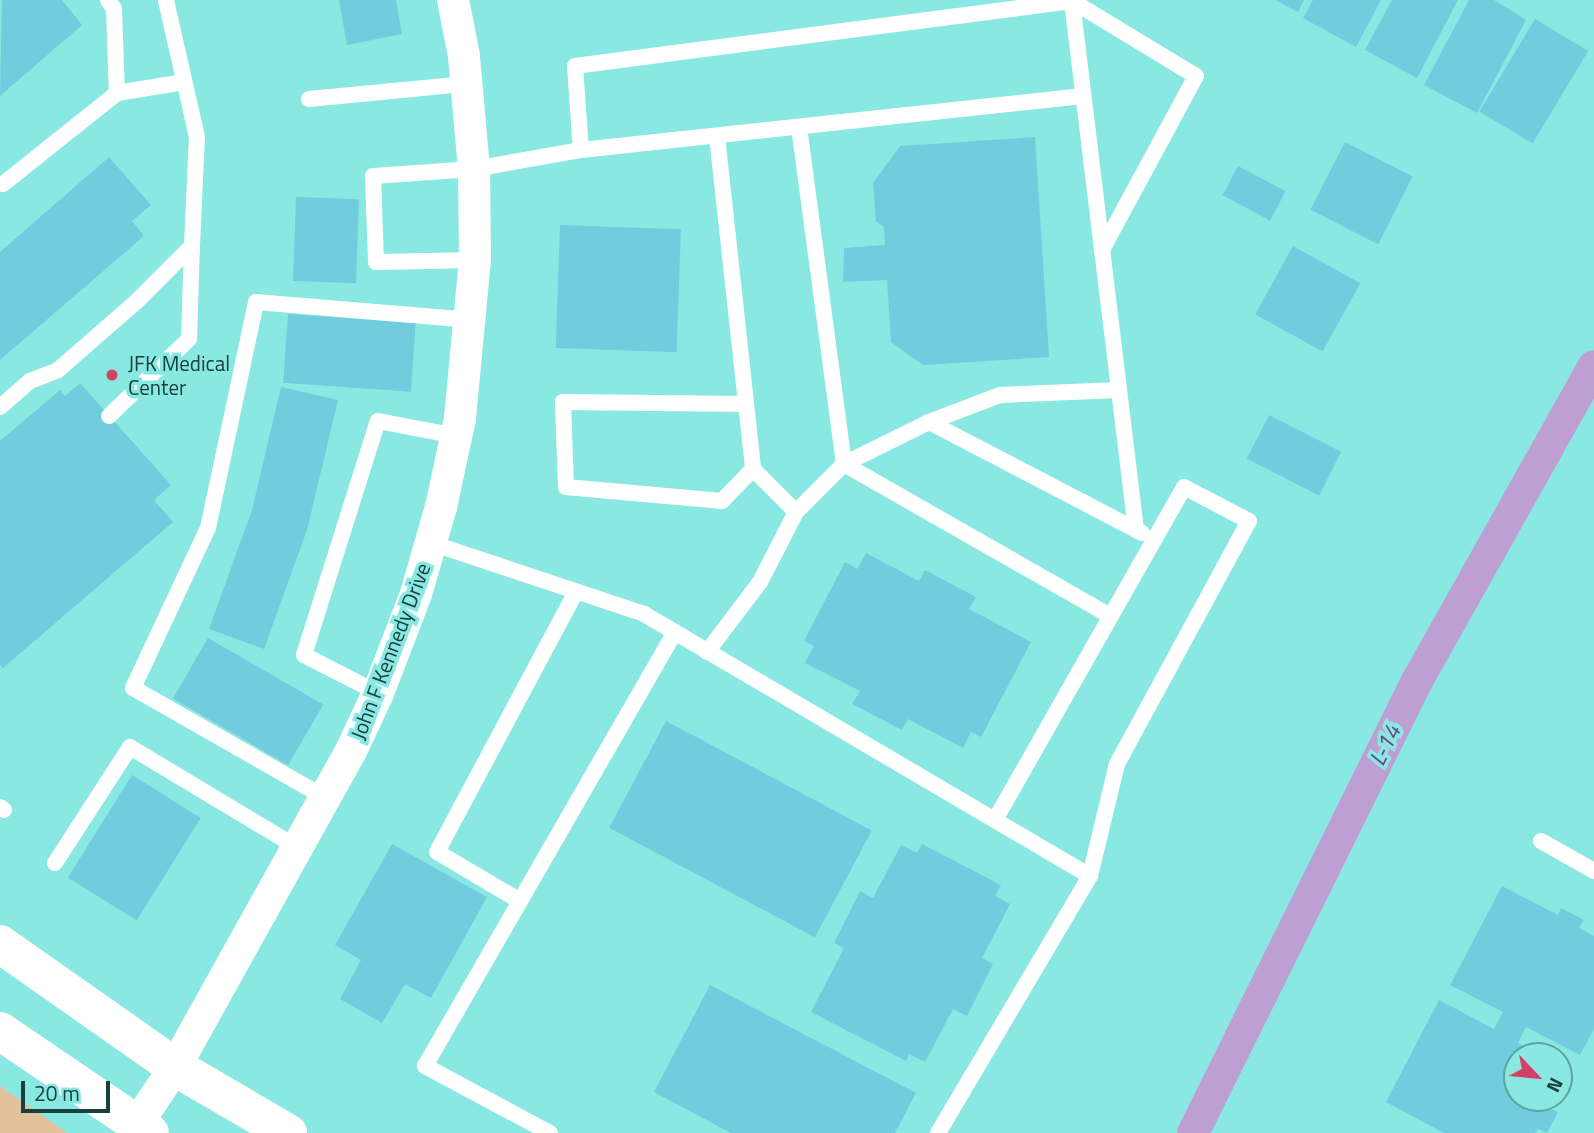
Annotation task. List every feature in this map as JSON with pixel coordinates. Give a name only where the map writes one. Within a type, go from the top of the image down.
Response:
[{"type":"main road","points":[[0,944],[175,1067],[288,1133]]},
{"type":"main road","points":[[0,1031],[139,1130]]},
{"type":"street","name":"John F Kennedy Drive","points":[[139,1130],[326,798],[378,693],[416,594],[431,543],[456,436],[471,320],[475,260],[474,169],[466,85],[453,0]]},
{"type":"lane","points":[[108,0],[114,9],[117,93]]},
{"type":"lane","points":[[109,416],[189,339],[197,137],[166,0]]},
{"type":"lane","points":[[1072,1],[1136,530]]},
{"type":"lane","points":[[581,150],[575,66],[1072,1],[1196,76],[1102,250]]},
{"type":"lane","points":[[3,184],[117,93],[184,82]]},
{"type":"lane","points":[[309,99],[466,85]]},
{"type":"lane","points":[[475,260],[376,262],[373,176],[474,169],[581,150],[1083,96]]},
{"type":"lane","points":[[799,127],[844,464]]},
{"type":"lane","points":[[717,135],[753,469],[796,512]]},
{"type":"lane","points":[[0,407],[30,381],[58,370],[136,302],[192,246]]},
{"type":"lane","points":[[326,798],[133,688],[208,528],[256,302],[471,320]]},
{"type":"lane","points":[[707,652],[760,582],[796,512],[844,464],[929,422],[1000,395],[1119,390]]},
{"type":"lane","points":[[746,404],[563,402],[566,487],[722,500],[753,469]]},
{"type":"lane","points":[[378,693],[304,655],[378,421],[456,436]]},
{"type":"lane","points":[[929,422],[1154,539]]},
{"type":"lane","points":[[844,464],[1111,616]]},
{"type":"lane","points":[[938,1133],[1090,876],[1117,764],[1248,521],[1184,487],[995,820]]},
{"type":"lane","points":[[431,543],[644,614],[1090,876]]},
{"type":"lane","points":[[520,901],[438,852],[576,592]]},
{"type":"lane","points":[[550,1133],[425,1066],[675,632]]},
{"type":"lane","points":[[55,863],[130,747],[298,848]]},
{"type":"lane","points":[[1541,841],[1594,871]]},
{"type":"shaded area","points":[[0,1086],[60,1128],[67,1133],[0,1133]]},
{"type":"building","points":[[2,0],[62,0],[82,25],[0,96]]},
{"type":"building","points":[[339,0],[396,0],[402,34],[347,45]]},
{"type":"building","points":[[1275,0],[1304,0],[1298,12]]},
{"type":"building","points":[[1313,0],[1381,0],[1356,47],[1303,18]]},
{"type":"building","points":[[1392,0],[1458,0],[1417,78],[1365,50]]},
{"type":"building","points":[[1469,0],[1494,0],[1526,20],[1477,113],[1424,85]]},
{"type":"building","points":[[1535,19],[1588,51],[1533,144],[1479,112]]},
{"type":"building","points":[[1035,137],[1049,357],[923,365],[891,342],[887,280],[843,282],[844,248],[885,245],[884,227],[876,222],[873,183],[900,146]]},
{"type":"building","points":[[1345,142],[1413,177],[1378,244],[1310,210]]},
{"type":"building","points":[[109,157],[151,205],[132,221],[144,236],[0,360],[0,252]]},
{"type":"building","points":[[1238,166],[1286,191],[1270,220],[1223,195]]},
{"type":"building","points":[[296,197],[359,199],[356,283],[293,281]]},
{"type":"building","points":[[560,225],[681,229],[677,352],[556,348]]},
{"type":"building","points":[[1293,246],[1360,283],[1323,352],[1255,314]]},
{"type":"building","points":[[288,314],[416,323],[411,392],[283,383]]},
{"type":"building","points":[[80,383],[171,485],[154,500],[173,522],[3,668],[0,664],[0,441],[60,390],[65,396]]},
{"type":"building","points":[[281,387],[338,400],[307,530],[264,649],[209,629],[252,510]]},
{"type":"building","points":[[1269,415],[1341,452],[1319,495],[1247,459]]},
{"type":"building","points":[[866,553],[919,581],[925,570],[976,597],[969,609],[1031,642],[981,737],[971,732],[963,748],[908,719],[902,730],[852,704],[860,691],[805,663],[814,646],[804,641],[845,562],[857,569]]},
{"type":"building","points":[[208,638],[323,704],[288,765],[173,699]]},
{"type":"building","points":[[666,721],[872,830],[815,937],[609,828]]},
{"type":"building","points":[[132,775],[201,818],[137,921],[68,878]]},
{"type":"building","points":[[392,844],[487,897],[431,998],[405,984],[382,1023],[340,999],[361,960],[335,945]]},
{"type":"building","points":[[922,844],[1001,885],[995,896],[1010,904],[982,958],[993,964],[967,1016],[953,1009],[925,1062],[909,1054],[906,1061],[811,1012],[844,948],[834,943],[860,891],[873,898],[901,845],[917,853]]},
{"type":"building","points":[[1502,886],[1558,915],[1561,908],[1584,920],[1579,928],[1594,936],[1594,1029],[1580,1055],[1573,1051],[1573,1042],[1555,1042],[1526,1027],[1518,1042],[1503,1042],[1503,1112],[1558,1112],[1547,1133],[1538,1129],[1535,1133],[1444,1133],[1386,1102],[1439,1000],[1494,1029],[1503,1012],[1450,985]]},
{"type":"building","points":[[710,985],[916,1093],[895,1133],[731,1133],[654,1092]]},
{"type":"waterway","name":"L-14","points":[[1193,1133],[1417,681],[1594,366]]},
{"type":"place","name":"JFK Medical Center","points":[[112,375]]}]
